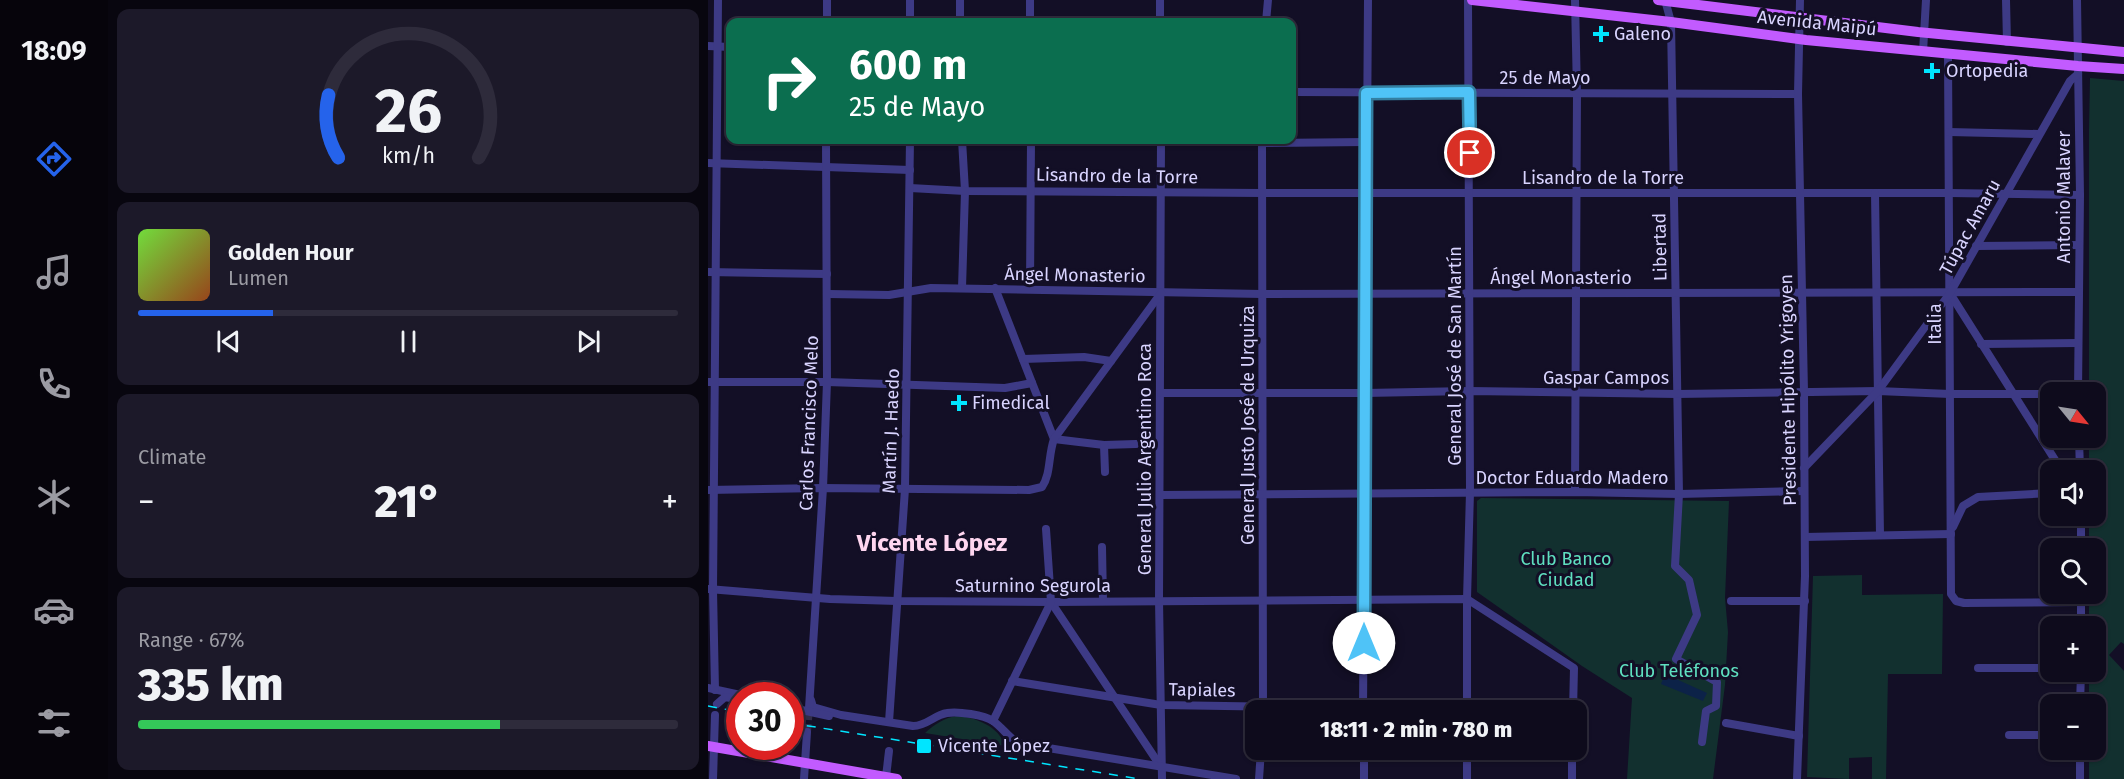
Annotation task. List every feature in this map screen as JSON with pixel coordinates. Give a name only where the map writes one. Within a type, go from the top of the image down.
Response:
[{"type":"main road","name":"Avenida Maipú","points":[[1470,0],[1575,6],[1798,39],[2078,70],[2124,69]]},
{"type":"main road","name":"Avenida Maipú","points":[[1658,0],[2007,42],[2124,52]]},
{"type":"main road","points":[[711,747],[892,778]]},
{"type":"street","points":[[712,689],[710,589],[712,163],[718,0]]},
{"type":"street","points":[[827,0],[827,18]]},
{"type":"street","points":[[910,0],[910,18]]},
{"type":"street","points":[[960,0],[960,18]]},
{"type":"street","points":[[1030,0],[1030,18]]},
{"type":"street","points":[[1160,0],[1160,18]]},
{"type":"street","points":[[1266,18],[1268,0]]},
{"type":"street","points":[[1363,700],[1368,0]]},
{"type":"street","name":"General José de San Martín","points":[[1467,700],[1470,492],[1470,0]]},
{"type":"street","name":"Libertad","points":[[1665,0],[1671,22],[1679,494],[1675,566],[1689,580],[1697,615],[1676,659],[1718,682],[1716,706],[1706,711],[1702,742]]},
{"type":"street","name":"Presidente Hipólito Yrigoyen","points":[[1797,779],[1805,601],[1804,392],[1798,94],[1800,0]]},
{"type":"street","points":[[1923,52],[1926,0]]},
{"type":"street","points":[[2006,0],[2007,42]]},
{"type":"street","name":"Antonio Malaver","points":[[2077,0],[2080,195],[2078,382]]},
{"type":"street","points":[[1575,6],[1577,93],[1575,492]]},
{"type":"street","points":[[708,46],[726,47]]},
{"type":"street","name":"Italia","points":[[1948,54],[1951,594],[1956,601],[1965,603],[2040,600]]},
{"type":"street","name":"Túpac Amaru","points":[[1804,468],[1878,391],[1950,293],[2039,134],[2078,70]]},
{"type":"street","name":"25 de Mayo","points":[[1296,92],[1798,94]]},
{"type":"street","points":[[1949,132],[2039,134]]},
{"type":"street","points":[[1296,141],[1366,142]]},
{"type":"street","name":"Carlos Francisco Melo","points":[[809,708],[823,488],[827,382],[826,144]]},
{"type":"street","name":"Martín J. Haedo","points":[[889,722],[905,489],[910,144]]},
{"type":"street","points":[[962,144],[965,191],[962,288]]},
{"type":"street","points":[[1030,288],[1031,144]]},
{"type":"street","name":"General Julio Argentino Roca","points":[[1161,144],[1159,600],[1162,779]]},
{"type":"street","name":"General Justo José de Urquiza","points":[[1262,144],[1263,700]]},
{"type":"street","points":[[712,163],[910,170]]},
{"type":"street","name":"Lisandro de la Torre","points":[[909,188],[965,191],[1262,193],[2080,195]]},
{"type":"street","points":[[1875,193],[1880,535]]},
{"type":"street","points":[[1976,246],[2079,244]]},
{"type":"street","points":[[712,272],[828,274]]},
{"type":"street","name":"Ángel Monasterio","points":[[828,294],[889,295],[925,288],[1030,288],[1262,294],[2079,292]]},
{"type":"street","points":[[995,288],[1054,440]]},
{"type":"street","points":[[711,490],[823,488],[1029,490],[1042,487],[1048,476],[1049,457],[1054,440],[1162,291]]},
{"type":"street","points":[[1950,293],[2055,460]]},
{"type":"street","points":[[1981,344],[2078,343]]},
{"type":"street","points":[[1023,359],[1084,357],[1111,361]]},
{"type":"street","points":[[711,382],[827,382],[1005,388],[1032,383]]},
{"type":"street","name":"Gaspar Campos","points":[[1161,393],[1469,391],[1677,394],[1878,391],[2040,394]]},
{"type":"street","points":[[1054,440],[1104,445],[1136,444]]},
{"type":"street","points":[[1104,445],[1105,472]]},
{"type":"street","name":"Doctor Eduardo Madero","points":[[1160,495],[1470,492],[1679,494],[1804,491]]},
{"type":"street","points":[[1805,537],[1951,534],[1959,512],[1973,499],[1983,496],[2040,493]]},
{"type":"street","points":[[1046,529],[1051,602],[1161,767]]},
{"type":"street","points":[[1102,547],[1103,601]]},
{"type":"street","name":"Saturnino Segurola","points":[[710,589],[815,598],[897,601],[1467,599]]},
{"type":"street","points":[[1467,599],[1574,668],[1573,700]]},
{"type":"street","points":[[1731,601],[1805,601]]},
{"type":"street","points":[[993,721],[1051,602]]},
{"type":"street","points":[[1978,668],[2040,668]]},
{"type":"street","name":"Tapiales","points":[[1012,681],[1161,705],[1245,707]]},
{"type":"street","points":[[810,694],[813,707],[841,715],[922,726],[945,713],[973,715],[993,721],[1010,739],[1018,743],[1236,779]]},
{"type":"street","points":[[717,704],[726,697]]},
{"type":"street","points":[[804,710],[829,716],[841,715]]},
{"type":"street","points":[[713,779],[711,747],[715,715]]},
{"type":"street","points":[[1726,723],[1799,736]]},
{"type":"street","points":[[804,779],[807,732]]},
{"type":"street","points":[[2009,735],[2040,735]]},
{"type":"street","points":[[889,751],[892,778]]},
{"type":"street","points":[[1259,779],[1260,760]]},
{"type":"street","points":[[1364,760],[1364,779]]},
{"type":"street","points":[[1467,760],[1467,779]]},
{"type":"street","points":[[1572,760],[1572,779]]},
{"type":"street","points":[[2080,760],[2080,779]]},
{"type":"green space","points":[[2090,78],[2124,81],[2124,644],[2121,642],[2109,655],[2124,671],[2124,779],[2089,779],[2089,760],[2106,760],[2106,694],[2089,694],[2089,682],[2106,682],[2106,616],[2089,616],[2089,604],[2106,604],[2106,538],[2089,538],[2089,526],[2106,526],[2106,460],[2089,460],[2089,448],[2106,448],[2106,382],[2089,382]]},
{"type":"green space","points":[[1481,498],[1729,501],[1725,598],[1728,632],[1725,685],[1713,779],[1627,779],[1632,698],[1582,666],[1477,592],[1477,501]]},
{"type":"green space","points":[[1862,575],[1862,595],[1943,594],[1942,674],[1888,674],[1886,779],[1872,779],[1872,757],[1849,758],[1849,779],[1807,777],[1813,576]]},
{"type":"green space","points":[[956,716],[971,718],[992,728],[1005,746],[925,733],[940,722]]},
{"type":"water","points":[[1665,674],[1707,693],[1703,701],[1661,684]]},
{"type":"tunnel","points":[[807,732],[809,708]]},
{"type":"railway","points":[[708,706],[726,709]]},
{"type":"railway","points":[[804,725],[1140,779]]},
{"type":"place","name":"Galeno","points":[[1601,34]]},
{"type":"place","name":"Ortopedia","points":[[1932,71]]},
{"type":"place","name":"Fimedical","points":[[959,403]]},
{"type":"place","name":"Vicente López","points":[[924,746]]},
{"type":"district","name":"Vicente López","points":[[932,543]]},
{"type":"route","points":[[1364,643],[1366,93],[1469,92],[1470,153]]},
{"type":"park label","name":"Club Banco Ciudad","points":[[1566,569]]},
{"type":"park label","name":"Club Teléfonos","points":[[1679,671]]}]
